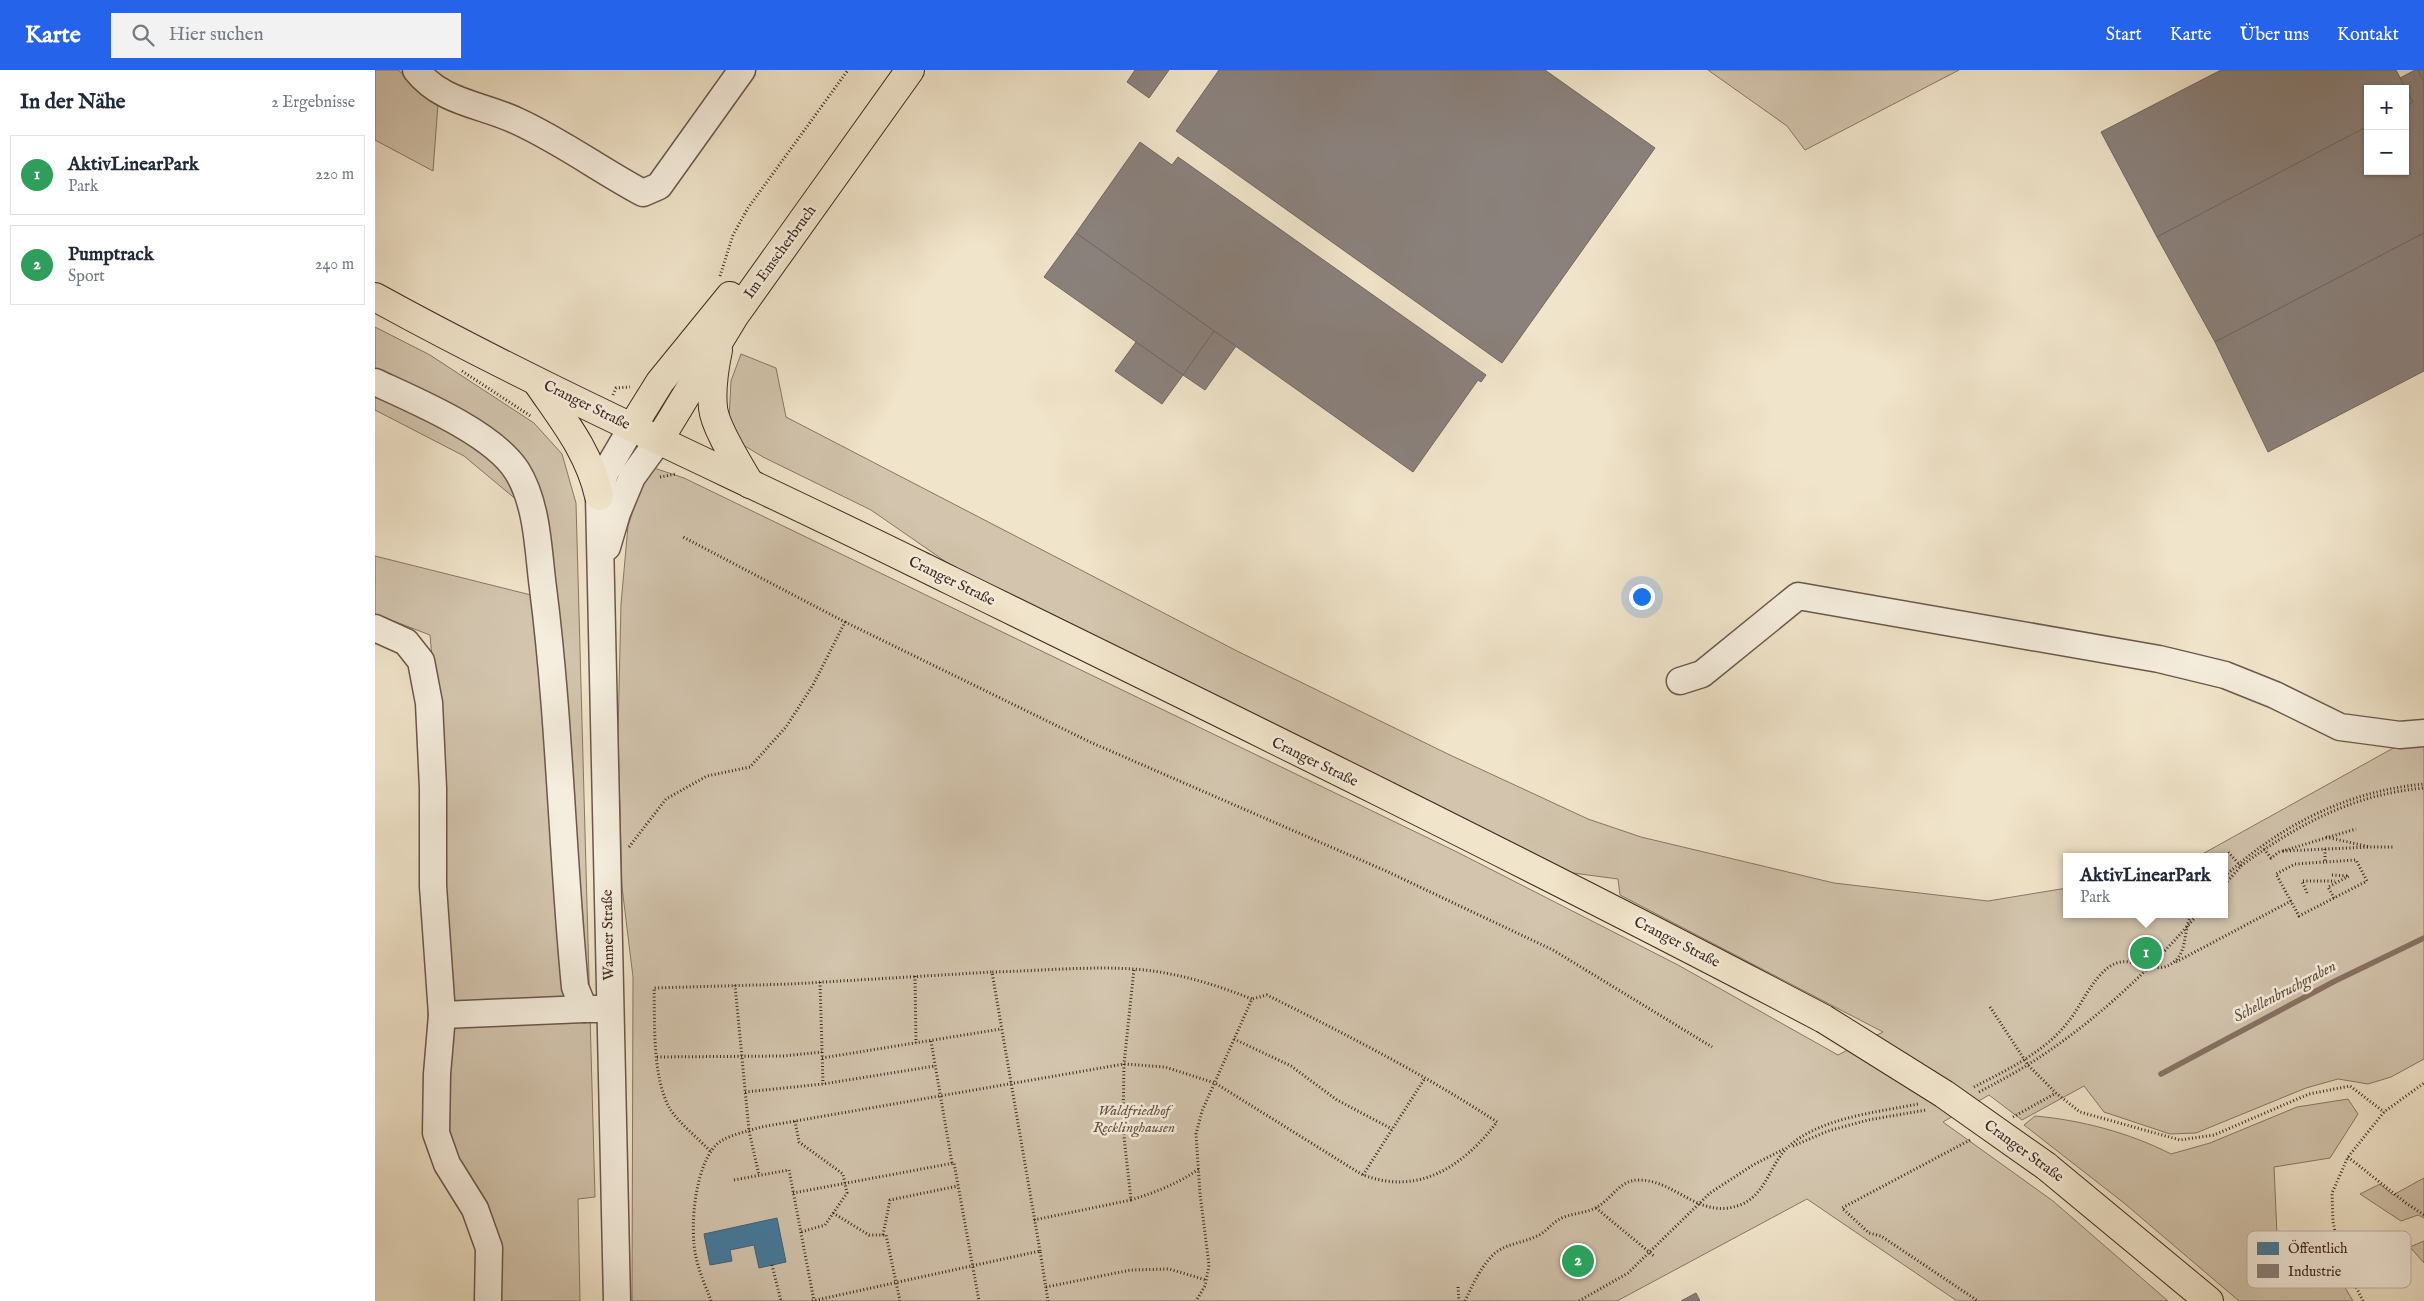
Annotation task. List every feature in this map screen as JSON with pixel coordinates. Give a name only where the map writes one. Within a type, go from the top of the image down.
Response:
[{"type":"main road","name":"Im Emscherbruch","points":[[659,440],[710,336],[724,302],[891,70]]},
{"type":"main road","name":"Im Emscherbruch","points":[[724,302],[910,70]]},
{"type":"main road","name":"Cranger Straße","points":[[375,297],[536,380],[911,561],[1629,917],[1823,1019],[1944,1094],[2046,1166],[2209,1301]]},
{"type":"main road","name":"Im Emscherbruch","points":[[632,426],[657,386],[710,336]]},
{"type":"main road","points":[[710,336],[713,410],[723,436],[750,484]]},
{"type":"main road","points":[[536,380],[580,446],[594,473],[599,496]]},
{"type":"street","points":[[416,70],[436,90],[454,99],[515,120],[643,193],[659,186],[742,70]]},
{"type":"street","points":[[375,382],[481,436],[502,452],[517,471],[529,498],[536,535],[548,630],[575,987],[584,1009]]},
{"type":"street","name":"Wanner Straße","points":[[617,1301],[599,496],[605,473],[632,426]]},
{"type":"street","name":"Wanner Straße","points":[[601,569],[617,513],[633,477],[659,440]]},
{"type":"street","points":[[1681,681],[1702,674],[1798,596],[2159,659],[2225,676],[2275,695],[2340,727],[2400,735],[2424,733]]},
{"type":"street","points":[[375,628],[406,642],[421,661],[429,703],[433,788],[433,886],[442,1015],[437,1074],[436,1133],[447,1164],[475,1209],[489,1248],[488,1301]]},
{"type":"street","points":[[442,1015],[609,1009]]},
{"type":"path","points":[[724,302],[720,276],[733,235],[748,208],[848,70]]},
{"type":"path","points":[[461,370],[540,422]]},
{"type":"path","points":[[616,388],[628,388],[633,384]]},
{"type":"path","points":[[683,537],[845,622],[1090,742],[1386,871],[1553,950],[1712,1047]]},
{"type":"path","points":[[606,859],[624,850],[634,842],[666,799],[707,776],[750,767],[786,727],[813,685],[845,622]]},
{"type":"path","points":[[2228,874],[2287,828],[2317,812],[2373,792],[2424,784]]},
{"type":"path","points":[[2228,880],[2240,865],[2313,818],[2355,801],[2397,790],[2424,788]]},
{"type":"path","points":[[2265,849],[2271,858],[2279,852],[2356,829]]},
{"type":"path","points":[[2325,837],[2370,847]]},
{"type":"path","points":[[2279,852],[2394,847]]},
{"type":"path","points":[[2325,849],[2325,862]]},
{"type":"path","points":[[2227,851],[2240,865]]},
{"type":"path","points":[[2356,860],[2367,881],[2334,898],[2299,916],[2276,874],[2295,864],[2356,860]]},
{"type":"path","points":[[2332,875],[2349,876],[2327,887],[2334,898]]},
{"type":"path","points":[[2307,893],[2302,880],[2337,881]]},
{"type":"path","points":[[1970,1089],[2046,1044],[2067,1024],[2094,983],[2108,967],[2127,960],[2156,969],[2171,965],[2291,900]]},
{"type":"path","points":[[2171,965],[2182,952],[2186,928],[2190,918]]},
{"type":"path","points":[[1978,1092],[2028,1065],[2089,1022],[2134,984],[2195,918]]},
{"type":"path","points":[[1131,1200],[1123,1128],[1123,1064],[1134,969]]},
{"type":"path","points":[[710,1151],[671,1110],[662,1088],[657,1057],[654,988],[820,982],[992,972],[1134,969],[1191,978],[1218,985],[1252,999],[1267,996],[1425,1078],[1497,1122],[1466,1157],[1441,1172],[1412,1183],[1383,1182],[1363,1175],[1215,1083],[1165,1067],[1123,1064],[795,1121],[749,1131],[722,1140],[710,1151],[701,1170],[694,1224],[695,1256],[711,1301]]},
{"type":"path","points":[[992,972],[1048,1301]]},
{"type":"path","points":[[915,976],[916,1043]]},
{"type":"path","points":[[820,982],[823,1084]]},
{"type":"path","points":[[735,986],[740,1055],[749,1131],[759,1175]]},
{"type":"path","points":[[1196,1301],[1206,1280],[1209,1265],[1196,1134],[1202,1111],[1252,999]]},
{"type":"path","points":[[1990,1007],[2028,1065],[2056,1093],[2080,1112],[2180,1140],[2214,1135],[2309,1094],[2350,1086],[2384,1112]]},
{"type":"path","points":[[822,1058],[1001,1029]]},
{"type":"path","points":[[1235,1039],[1291,1066],[1337,1100],[1392,1129]]},
{"type":"path","points":[[931,1041],[951,1163],[954,1163],[979,1301]]},
{"type":"path","points":[[657,1057],[783,1056],[822,1052]]},
{"type":"path","points":[[745,1092],[823,1084],[935,1066]]},
{"type":"path","points":[[1363,1175],[1425,1078]]},
{"type":"path","points":[[2335,1231],[2332,1193],[2348,1157],[2384,1112],[2424,1083]]},
{"type":"path","points":[[2004,1122],[2056,1093]]},
{"type":"path","points":[[1465,1301],[1476,1278],[1495,1254],[1507,1246],[1537,1236],[1559,1219],[1596,1208],[1623,1185],[1641,1180],[1656,1183],[1699,1204],[1715,1208],[1728,1208],[1748,1201],[1757,1194],[1787,1148],[1815,1130],[1877,1112],[1920,1103]]},
{"type":"path","points":[[1579,1301],[1629,1273],[1710,1193],[1753,1165],[1828,1131],[1868,1120],[1905,1115],[1933,1108]]},
{"type":"path","points":[[795,1121],[799,1142],[843,1174],[847,1193],[825,1225],[801,1232]]},
{"type":"path","points":[[1978,1301],[1881,1236],[1869,1233],[1842,1208],[1979,1135]]},
{"type":"path","points":[[2348,1157],[2406,1204],[2424,1215]]},
{"type":"path","points":[[793,1193],[951,1163]]},
{"type":"path","points":[[1034,1220],[1131,1200],[1180,1182],[1199,1169]]},
{"type":"path","points":[[734,1180],[789,1170],[813,1301],[1040,1251]]},
{"type":"path","points":[[883,1235],[890,1200],[958,1186]]},
{"type":"path","points":[[1596,1208],[1654,1256]]},
{"type":"path","points":[[833,1213],[869,1235],[886,1235],[900,1301]]},
{"type":"path","points":[[772,1265],[781,1301]]},
{"type":"path","points":[[1046,1287],[1131,1270],[1169,1269],[1206,1280]]},
{"type":"path","points":[[1458,1287],[1459,1301]]},
{"type":"path","points":[[2356,1288],[2363,1301]]},
{"type":"green space","points":[[375,70],[398,70],[438,104],[433,171],[375,140]]},
{"type":"green space","points":[[1708,70],[1959,70],[1805,150],[1787,126]]},
{"type":"green space","points":[[375,327],[430,355],[534,423],[562,454],[576,503],[595,1197],[578,1199],[580,1301],[495,1301],[444,1129],[439,738],[430,635],[375,614],[375,556],[535,596],[524,506],[464,456],[375,410]]},
{"type":"green space","name":"Waldfriedhof Recklinghausen","points":[[741,354],[776,368],[786,417],[1237,651],[1450,755],[1588,819],[1641,837],[1834,883],[1988,901],[2063,889],[2063,918],[2228,918],[2228,853],[2204,853],[2424,731],[2424,1059],[2391,1077],[2368,1084],[2338,1079],[2306,1088],[2196,1133],[2170,1134],[2104,1112],[2084,1086],[2022,1120],[1989,1095],[1943,1122],[2053,1201],[2168,1301],[1957,1301],[1807,1199],[1617,1301],[632,1301],[633,977],[622,887],[618,734],[621,604],[628,526],[640,489],[654,468],[684,478],[1455,851],[1678,965],[1838,1055],[1883,1032],[1620,895],[1618,879],[1573,873],[949,564],[871,510],[763,457],[740,443],[729,420],[731,381]]},
{"type":"green space","points":[[2348,1099],[2358,1114],[2330,1158],[2274,1167],[2277,1231],[2247,1231],[2247,1288],[2345,1288],[2353,1301],[2239,1301],[2124,1203],[2024,1125],[2035,1116],[2087,1124],[2139,1140],[2171,1154],[2210,1143],[2297,1107]]},
{"type":"green space","points":[[2424,1178],[2424,1218],[2418,1215],[2401,1221],[2360,1194],[2380,1184],[2393,1195]]},
{"type":"green space","points":[[2424,1241],[2424,1263],[2411,1248]]},
{"type":"building: Öffentlich","points":[[777,1218],[786,1262],[759,1268],[754,1245],[730,1250],[732,1261],[710,1265],[704,1234]]},
{"type":"building: Industrie","points":[[1135,70],[1169,70],[1149,98],[1127,82]]},
{"type":"building: Industrie","points":[[1219,70],[1545,70],[1655,148],[1502,363],[1176,131]]},
{"type":"building: Industrie","points":[[2221,70],[2396,70],[2404,85],[2364,85],[2364,128],[2157,237],[2101,132]]},
{"type":"building: Industrie","points":[[2418,70],[2424,81],[2424,233],[2215,342],[2157,237],[2364,128],[2364,175],[2409,175],[2409,104],[2413,102],[2409,95],[2409,85],[2404,85],[2400,78]]},
{"type":"building: Industrie","points":[[2418,70],[2424,70],[2424,81]]},
{"type":"building: Industrie","points":[[2409,94],[2413,102],[2409,104]]},
{"type":"building: Industrie","points":[[1140,142],[1172,165],[1178,157],[1486,375],[1481,382],[1478,380],[1413,472],[1076,233]]},
{"type":"building: Industrie","points":[[1076,233],[1214,331],[1183,375],[1044,277]]},
{"type":"building: Industrie","points":[[2424,233],[2424,371],[2268,452],[2215,342]]},
{"type":"building: Industrie","points":[[1214,331],[1236,346],[1205,390],[1183,375]]},
{"type":"building: Industrie","points":[[1136,342],[1183,375],[1162,404],[1115,371]]},
{"type":"building: Industrie","points":[[1696,1293],[1700,1301],[1681,1301]]},
{"type":"waterway","name":"Schellenbruchgraben","points":[[2161,1074],[2335,981],[2424,938]]},
{"type":"place","name":"AktivLinearPark","points":[[2146,953]]},
{"type":"place","name":"Pumptrack","points":[[1578,1261]]}]
